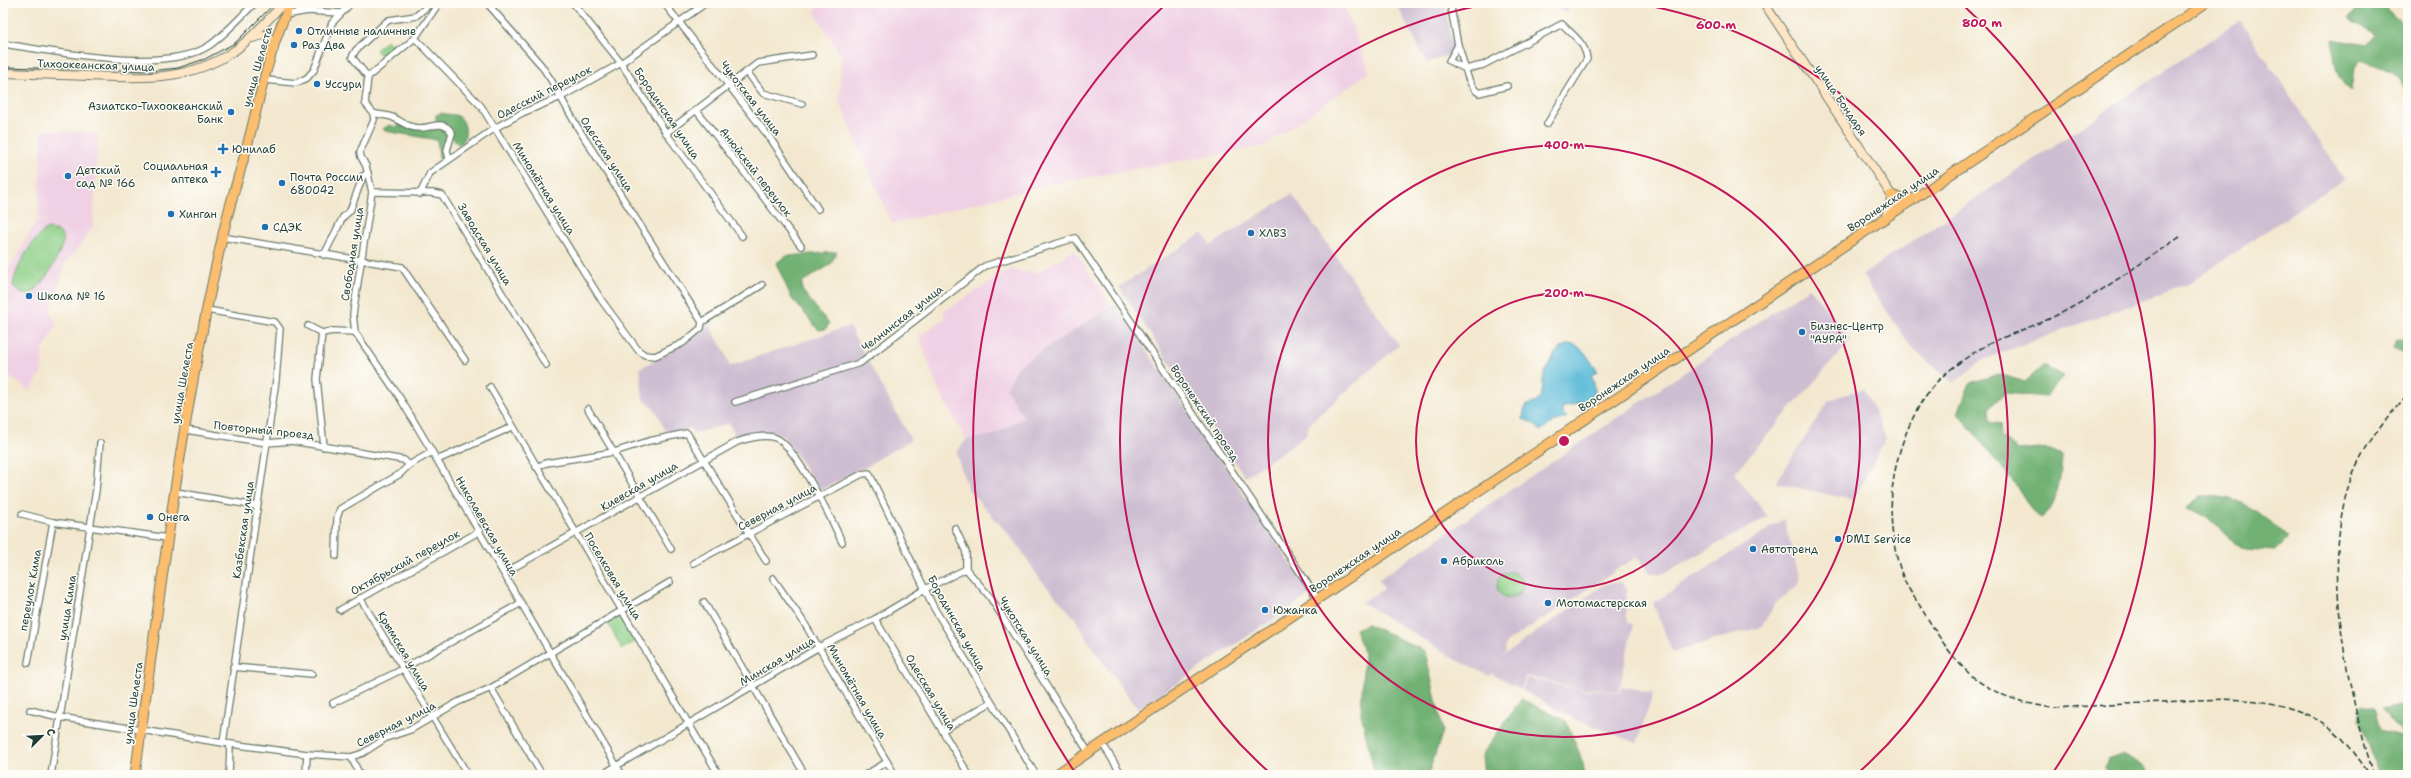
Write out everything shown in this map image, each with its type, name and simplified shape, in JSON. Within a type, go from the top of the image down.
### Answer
[{"type":"main road","name":"Тихоокеанская улица","points":[[3,73],[152,79],[165,77],[206,65],[230,54],[249,39],[284,3]]},
{"type":"main road","name":"улица Шелеста","points":[[135,775],[168,538],[207,310],[222,237],[274,51],[285,16],[291,3]]},
{"type":"main road","name":"улица Бондаря","points":[[1764,3],[1900,208]]},
{"type":"main road","name":"Воронежская улица","points":[[1055,775],[2206,3]]},
{"type":"main road","points":[[249,39],[257,35],[264,35],[271,39],[274,44],[274,51]]},
{"type":"main road","points":[[1884,219],[1890,208],[1891,195],[1906,200],[1917,197]]},
{"type":"street","points":[[3,44],[87,56],[156,59],[184,57],[210,45],[255,3]]},
{"type":"street","points":[[266,80],[296,83],[307,78],[314,70],[329,29],[351,3]]},
{"type":"street","points":[[368,77],[352,57],[356,50],[389,20],[416,16],[431,3]]},
{"type":"street","points":[[439,3],[415,38],[368,77],[364,103],[373,113],[393,118],[410,127],[427,128],[442,124],[447,126],[452,133],[447,150],[449,160]]},
{"type":"street","name":"Одесская улица","points":[[488,3],[541,65],[578,128],[702,322]]},
{"type":"street","name":"Бородинская улица","points":[[573,3],[621,63],[666,133],[742,236]]},
{"type":"street","name":"Чукотская улица","points":[[664,3],[678,23],[770,138],[818,209]]},
{"type":"street","name":"Одесский переулок","points":[[420,194],[430,173],[495,128],[522,113],[561,97],[621,63],[706,3]]},
{"type":"street","points":[[1450,3],[1458,45],[1471,84],[1479,93],[1506,86]]},
{"type":"street","points":[[285,16],[308,11],[341,13]]},
{"type":"street","points":[[1458,45],[1449,61],[1466,69],[1483,65],[1562,24],[1582,44],[1586,50],[1587,59],[1547,124]]},
{"type":"street","name":"Миномётная улица","points":[[415,38],[481,106],[602,301],[631,342],[645,356],[655,356],[682,343],[701,328],[702,322]]},
{"type":"street","points":[[666,133],[758,62],[812,55]]},
{"type":"street","points":[[747,72],[763,94],[802,104]]},
{"type":"street","name":"Анюйский переулок","points":[[696,110],[801,246]]},
{"type":"street","name":"Свободная улица","points":[[354,332],[353,314],[360,260],[372,192],[368,173],[360,152],[374,120],[373,113]]},
{"type":"street","points":[[324,255],[343,217],[350,211],[363,176],[368,173]]},
{"type":"street","name":"Заводская улица","points":[[372,192],[420,194],[439,193],[449,203],[546,365]]},
{"type":"street","points":[[222,237],[402,267],[465,360]]},
{"type":"street","name":"Воронежский проезд","points":[[1075,238],[1318,599]]},
{"type":"street","name":"Челнинская улица","points":[[734,402],[860,363],[984,266],[1075,238]]},
{"type":"street","points":[[702,322],[762,285]]},
{"type":"street","name":"Казбекская улица","points":[[207,310],[275,322],[280,329],[276,380],[256,506],[223,743]]},
{"type":"street","points":[[308,326],[322,333],[334,330],[354,332]]},
{"type":"street","name":"Николаевская улица","points":[[354,332],[400,398],[480,531],[549,653],[622,775]]},
{"type":"street","points":[[322,333],[317,379],[324,447]]},
{"type":"street","name":"Поселковая улица","points":[[490,387],[512,427],[719,775]]},
{"type":"street","points":[[588,408],[671,549]]},
{"type":"street","points":[[437,460],[512,427]]},
{"type":"street","name":"Повторный проезд","points":[[186,430],[267,443],[291,441],[404,460],[409,465]]},
{"type":"street","points":[[536,467],[546,463],[614,452],[649,441],[687,433],[766,562]]},
{"type":"street","name":"Киевская улица","points":[[504,573],[640,498],[703,460],[737,442],[748,439],[774,438],[786,446],[819,495]]},
{"type":"street","name":"улица Кима","points":[[51,775],[90,528],[100,444]]},
{"type":"street","points":[[336,556],[337,518],[340,509],[400,474],[409,465],[432,452]]},
{"type":"street","name":"Северная улица","points":[[693,563],[819,495],[862,474],[867,473],[871,475]]},
{"type":"street","name":"Бородинская улица","points":[[871,475],[925,589],[990,703],[1036,775]]},
{"type":"street","points":[[176,492],[256,506]]},
{"type":"street","points":[[819,495],[842,542]]},
{"type":"street","points":[[22,514],[53,522],[168,538]]},
{"type":"street","name":"переулок Кима","points":[[28,663],[53,522]]},
{"type":"street","points":[[955,528],[966,552],[966,570]]},
{"type":"street","name":"Октябрьский переулок","points":[[340,610],[480,531]]},
{"type":"street","name":"Чукотская улица","points":[[966,570],[990,597],[1088,753]]},
{"type":"street","name":"Минская улица","points":[[601,775],[690,725],[819,648],[875,619],[925,589],[966,570]]},
{"type":"street","name":"Миномётная улица","points":[[773,578],[819,648],[895,775]]},
{"type":"street","name":"Северная улица","points":[[30,710],[59,717],[223,743],[307,754],[351,757],[362,753],[386,738],[410,730],[432,717],[491,688],[670,582]]},
{"type":"street","name":"Крымская улица","points":[[360,598],[468,775]]},
{"type":"street","points":[[704,602],[805,775]]},
{"type":"street","points":[[333,703],[403,669],[521,603]]},
{"type":"street","name":"Одесская улица","points":[[875,619],[969,775]]},
{"type":"street","points":[[233,668],[312,674]]},
{"type":"street","points":[[491,688],[542,775]]},
{"type":"street","points":[[943,730],[990,703]]},
{"type":"street","points":[[1102,743],[1122,775]]},
{"type":"street","points":[[229,775],[230,744]]},
{"type":"street","points":[[306,775],[307,754]]},
{"type":"street","points":[[351,757],[360,775]]},
{"type":"street","points":[[865,775],[887,762]]},
{"type":"shaded area","points":[[7,3],[58,3],[55,5]]},
{"type":"shaded area","points":[[818,3],[1343,3],[1370,72],[1264,146],[1052,184],[892,224],[839,101],[841,56],[814,11],[820,7]]},
{"type":"shaded area","points":[[1396,3],[1444,3],[1454,53],[1427,63]]},
{"type":"shaded area","points":[[1540,3],[1570,3],[1567,12]]},
{"type":"shaded area","points":[[2240,20],[2344,179],[2188,284],[1985,359],[1953,383],[1911,347],[1862,275]]},
{"type":"shaded area","name":"Школа № 16","points":[[42,130],[98,133],[93,228],[65,264],[50,312],[57,324],[43,351],[42,372],[30,391],[3,372],[3,280],[37,220],[90,222],[38,219]]},
{"type":"shaded area","points":[[1292,194],[1399,345],[1310,423],[1305,436],[1245,477],[1119,287],[1203,233],[1211,245]]},
{"type":"shaded area","points":[[1074,250],[1112,306],[1017,367],[1006,389],[1024,417],[994,435],[966,440],[937,387],[919,336],[946,318],[943,312],[1012,268],[1015,271],[1037,273]]},
{"type":"shaded area","points":[[1809,288],[1851,340],[1734,473],[1768,517],[1662,574],[1650,573],[1640,559],[1635,558],[1506,643],[1505,653],[1501,657],[1605,584],[1621,582],[1627,589],[1626,616],[1629,623],[1633,624],[1619,692],[1590,688],[1586,690],[1526,676],[1521,689],[1491,673],[1489,676],[1457,660],[1361,602],[1384,589],[1379,579]]},
{"type":"shaded area","points":[[1115,304],[1311,594],[1138,709],[1093,649],[1076,619],[1039,578],[1018,545],[968,489],[956,453],[966,440],[994,435],[1024,417],[1006,389],[1017,367]]},
{"type":"shaded area","points":[[708,324],[724,350],[730,366],[849,326],[911,440],[871,463],[872,464],[820,490],[785,438],[775,432],[736,437],[729,423],[693,434],[691,428],[667,435],[656,411],[643,399],[640,368],[683,345]]},
{"type":"shaded area","points":[[1864,388],[1886,438],[1853,500],[1776,483],[1829,400]]},
{"type":"shaded area","points":[[1784,519],[1800,580],[1797,586],[1776,603],[1761,627],[1672,652],[1653,603]]},
{"type":"shaded area","points":[[1527,678],[1586,691],[1591,689],[1620,693],[1622,686],[1653,693],[1637,743],[1575,719],[1522,690]]},
{"type":"green space","points":[[2381,4],[2408,29],[2408,92],[2400,78],[2376,65],[2361,60],[2354,68],[2351,91],[2341,79],[2336,68],[2332,39],[2367,45],[2376,35],[2349,18],[2356,9]]},
{"type":"green space","points":[[387,40],[393,46],[382,57],[376,50]]},
{"type":"green space","points":[[442,113],[458,116],[463,121],[465,125],[465,137],[462,143],[458,144],[455,141],[450,128],[443,123],[436,122],[436,115]]},
{"type":"green space","points":[[403,124],[444,127],[450,134],[444,157],[439,159],[437,140],[385,131],[383,129],[389,125],[395,127]]},
{"type":"green space","points":[[47,228],[58,231],[64,238],[59,253],[51,269],[36,290],[30,295],[20,293],[13,286],[17,271],[25,254],[41,233]]},
{"type":"green space","points":[[837,252],[830,265],[802,282],[802,290],[829,324],[826,329],[819,330],[792,299],[776,263],[787,256]]},
{"type":"green space","points":[[2397,339],[2408,340],[2408,355],[2394,348]]},
{"type":"green space","points":[[2043,366],[2064,376],[2045,397],[2006,393],[1995,401],[1989,410],[1990,422],[2000,424],[2001,437],[2018,450],[2039,448],[2062,455],[2058,490],[2055,499],[2047,513],[2041,518],[2033,512],[2016,485],[1958,413],[1970,383],[1999,374],[2025,382]]},
{"type":"green space","points":[[2201,496],[2229,499],[2240,502],[2259,513],[2288,538],[2275,551],[2244,549],[2227,536],[2207,517],[2186,508]]},
{"type":"green space","points":[[1510,572],[1519,576],[1523,585],[1519,594],[1510,598],[1501,594],[1497,585],[1501,576]]},
{"type":"green space","points":[[621,616],[635,642],[622,649],[608,623]]},
{"type":"green space","points":[[1367,624],[1425,651],[1443,731],[1428,775],[1375,775],[1361,713],[1364,653],[1355,629]]},
{"type":"green space","points":[[1521,699],[1566,721],[1582,759],[1585,775],[1484,775],[1482,755]]},
{"type":"green space","points":[[2362,704],[2374,707],[2380,730],[2405,737],[2381,709],[2402,705],[2408,709],[2408,775],[2379,775],[2360,720]]},
{"type":"green space","points":[[2122,755],[2144,767],[2151,775],[2108,775],[2104,767],[2108,760]]},
{"type":"water","points":[[1567,344],[1577,346],[1581,349],[1596,368],[1597,371],[1591,376],[1594,381],[1595,393],[1582,402],[1562,408],[1562,414],[1567,417],[1550,424],[1540,431],[1535,424],[1523,419],[1524,410],[1527,405],[1534,403],[1541,397],[1543,378],[1546,370],[1555,353]]},
{"type":"tram line","points":[[3,67],[150,71],[178,68],[205,59],[235,43],[275,3]]},
{"type":"railway","points":[[2180,237],[2077,305],[2050,319],[1980,349],[1952,368],[1931,388],[1914,415],[1904,438],[1897,461],[1893,485],[1891,510],[1893,534],[1897,559],[1905,582],[1946,647],[1959,663],[1972,676],[1988,687],[2006,696],[2027,703],[2053,708],[2227,699],[2269,703],[2290,708],[2310,716],[2329,727],[2346,743],[2370,775]]},
{"type":"railway","points":[[2374,775],[2364,742],[2347,666],[2341,626],[2338,586],[2338,546],[2343,510],[2352,476],[2357,465],[2376,433],[2408,394]]},
{"type":"place","name":"Отличные наличные","points":[[299,31]]},
{"type":"place","name":"Раз Два","points":[[294,45]]},
{"type":"place","name":"Уссури","points":[[317,84]]},
{"type":"place","name":"Азиатско-Тихоокеанский Банк","points":[[231,112]]},
{"type":"place","name":"Юнилаб","points":[[223,149]]},
{"type":"place","name":"Социальная аптека","points":[[216,172]]},
{"type":"place","name":"Детский сад № 166","points":[[68,176]]},
{"type":"place","name":"Почта России 680042","points":[[282,183]]},
{"type":"place","name":"Хинган","points":[[171,214]]},
{"type":"place","name":"СДЭК","points":[[265,227]]},
{"type":"place","name":"ХЛВЗ","points":[[1251,233]]},
{"type":"place","name":"Школа № 16","points":[[29,296]]},
{"type":"place","name":"Бизнес-Центр \"АУРА\"","points":[[1802,332]]},
{"type":"place","name":"Онега","points":[[150,517]]},
{"type":"place","name":"DMI Service","points":[[1838,539]]},
{"type":"place","name":"Автотренд","points":[[1753,549]]},
{"type":"place","name":"Абриколь","points":[[1444,561]]},
{"type":"place","name":"Мотомастерская","points":[[1548,603]]},
{"type":"place","name":"Южанка","points":[[1265,610]]}]
